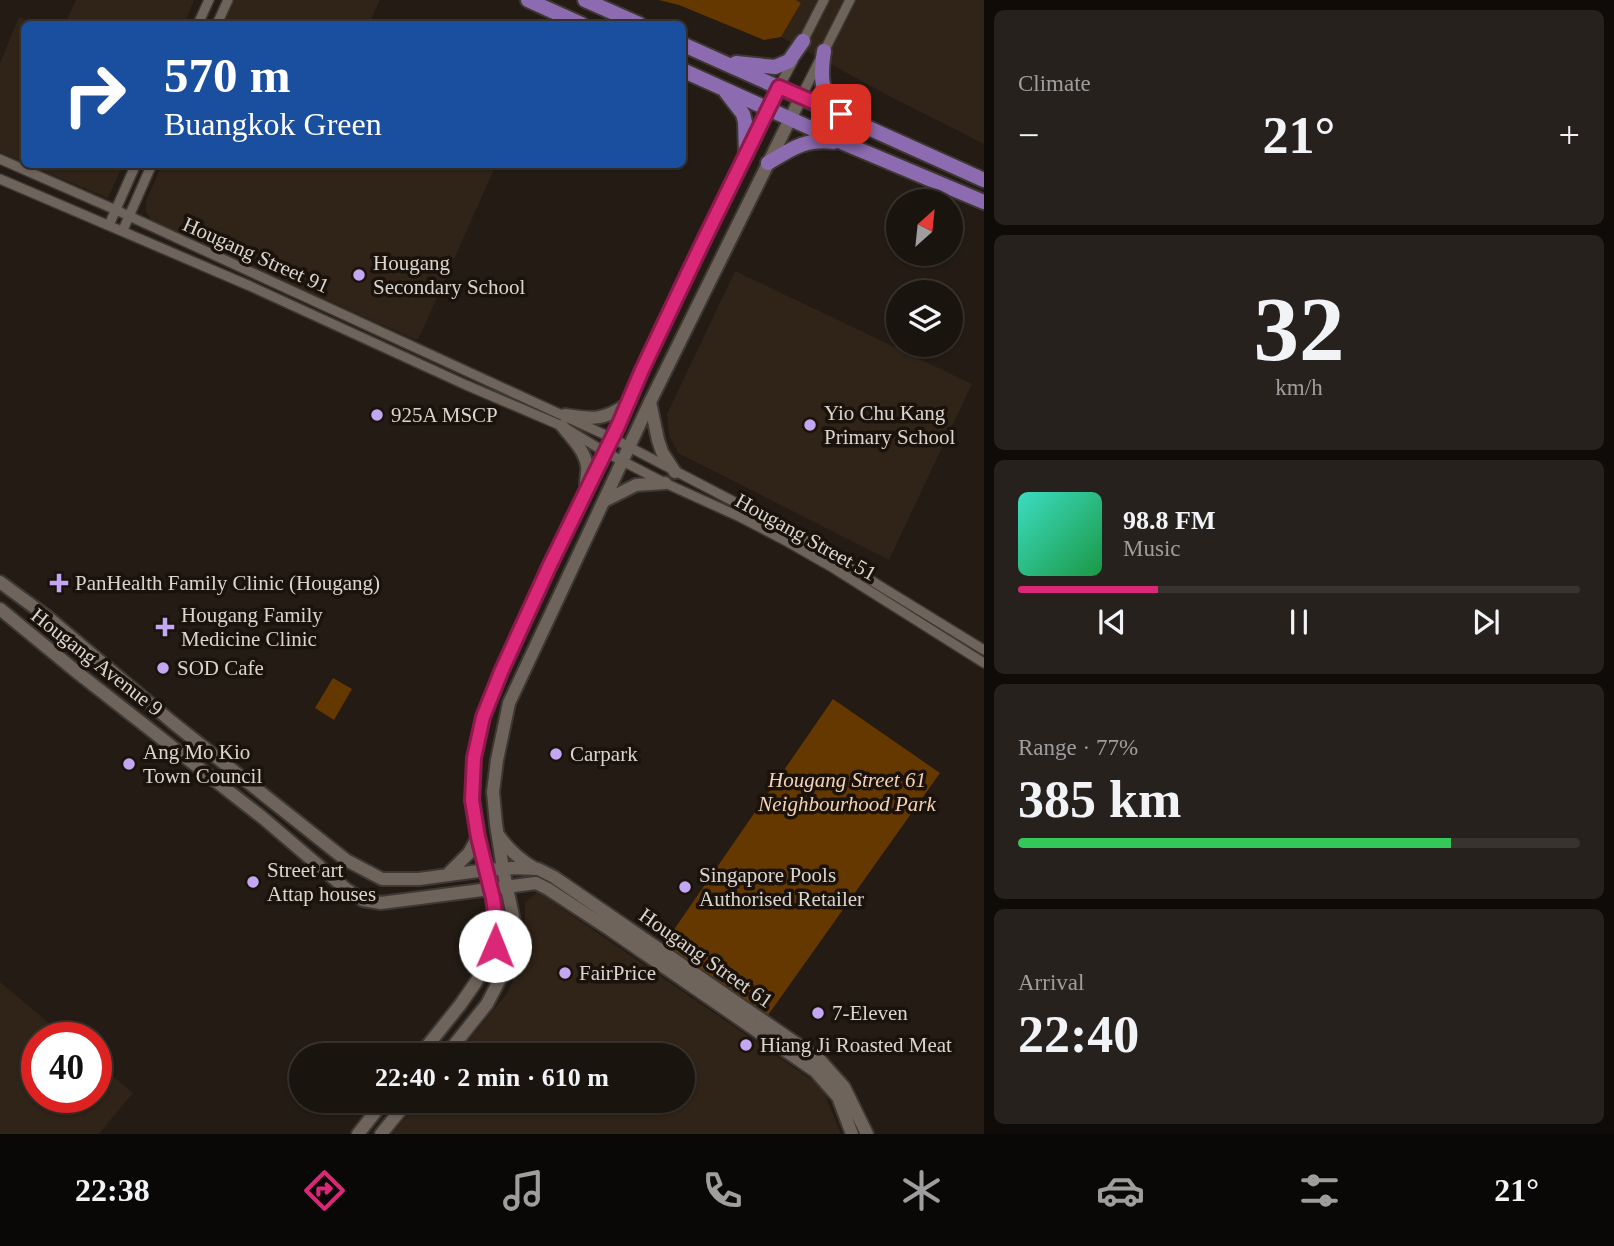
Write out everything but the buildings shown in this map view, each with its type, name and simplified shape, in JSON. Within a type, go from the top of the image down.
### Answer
[{"type":"main road","points":[[528,0],[574,21]]},
{"type":"main road","points":[[585,0],[632,21]]},
{"type":"main road","points":[[714,59],[775,67],[789,61],[803,41]]},
{"type":"main road","points":[[686,46],[984,180]]},
{"type":"main road","points":[[824,51],[822,83],[828,100],[841,114]]},
{"type":"main road","points":[[686,72],[790,120],[984,202]]},
{"type":"main road","points":[[723,88],[746,122],[746,155]]},
{"type":"main road","points":[[768,163],[799,144],[820,140],[846,144]]},
{"type":"street","points":[[199,21],[209,0]]},
{"type":"street","points":[[218,21],[228,0]]},
{"type":"street","points":[[430,1043],[460,1005],[495,946],[495,913],[472,800],[474,758],[483,717],[549,567],[701,246],[824,0]]},
{"type":"street","points":[[456,1043],[482,1011],[502,977],[511,948],[513,912],[503,869],[493,792],[509,703],[650,402],[850,0]]},
{"type":"street","name":"Hougang Street 91","points":[[0,159],[116,210],[564,421],[605,452]]},
{"type":"street","points":[[109,225],[134,168]]},
{"type":"street","points":[[123,230],[150,168]]},
{"type":"street","name":"Hougang Street 91","points":[[0,179],[123,230],[466,384],[612,438]]},
{"type":"street","points":[[37,195],[45,179]]},
{"type":"street","points":[[650,402],[662,452],[675,472]]},
{"type":"street","points":[[586,491],[587,467],[584,457],[564,421],[604,417],[626,405]]},
{"type":"street","name":"Hougang Street 51","points":[[612,438],[794,533],[984,650]]},
{"type":"street","name":"Hougang Street 51","points":[[605,452],[788,542],[984,663]]},
{"type":"street","points":[[604,501],[636,485],[665,483]]},
{"type":"street","name":"Hougang Avenue 9","points":[[0,582],[49,618],[172,722],[346,860],[382,879],[419,880],[486,870]]},
{"type":"street","name":"Hougang Avenue 9","points":[[0,609],[363,900],[382,903],[491,888]]},
{"type":"street","points":[[498,834],[508,848],[537,876]]},
{"type":"street","points":[[447,875],[469,853],[478,837]]},
{"type":"street","name":"Hougang Street 61","points":[[486,870],[503,869],[554,877],[819,1059],[844,1087],[867,1134]]},
{"type":"street","points":[[491,888],[507,886],[537,876]]},
{"type":"street","points":[[513,912],[537,876]]},
{"type":"street","name":"Hougang Street 61","points":[[537,876],[548,889],[815,1071],[838,1097],[852,1134]]},
{"type":"street","points":[[462,892],[487,902],[495,913]]},
{"type":"street","points":[[358,1134],[375,1113]]},
{"type":"street","points":[[381,1134],[398,1113]]},
{"type":"shaded area","points":[[76,0],[194,0],[185,21],[66,21]]},
{"type":"shaded area","points":[[233,0],[380,0],[370,21],[223,21]]},
{"type":"shaded area","points":[[796,0],[984,0],[984,144],[781,37],[801,3]]},
{"type":"shaded area","points":[[19,17],[30,21],[21,21],[21,161],[0,152],[0,63]]},
{"type":"shaded area","points":[[36,168],[121,168],[108,198]]},
{"type":"shaded area","name":"Hougang Secondary School","points":[[161,168],[494,168],[418,339],[153,222],[146,212],[146,201]]},
{"type":"shaded area","name":"Yio Chu Kang Primary School","points":[[735,271],[886,343],[886,357],[915,357],[972,384],[889,560],[678,453],[669,435],[667,414]]},
{"type":"shaded area","points":[[538,892],[822,1087],[841,1134],[392,1134],[410,1113],[695,1113],[695,1043],[467,1043],[508,992],[525,952],[525,902]]},
{"type":"shaded area","points":[[0,982],[48,1022],[21,1022],[21,1113],[112,1113],[112,1075],[133,1093],[99,1134],[0,1134]]},
{"type":"green space","points":[[659,0],[796,0],[801,3],[781,37],[764,40],[679,5]]},
{"type":"green space","points":[[333,678],[352,689],[334,720],[315,708]]},
{"type":"green space","name":"Hougang Street 61 Neighbourhood Park","points":[[833,699],[940,773],[766,1018],[662,947]]},
{"type":"place","name":"Hougang Secondary School","points":[[359,275]]},
{"type":"place","name":"925A MSCP","points":[[377,415]]},
{"type":"place","name":"Yio Chu Kang Primary School","points":[[810,425]]},
{"type":"place","name":"PanHealth Family Clinic (Hougang)","points":[[59,583]]},
{"type":"place","name":"Hougang Family Medicine Clinic","points":[[165,627]]},
{"type":"place","name":"SOD Cafe","points":[[163,668]]},
{"type":"place","name":"Carpark","points":[[556,754]]},
{"type":"place","name":"Ang Mo Kio Town Council","points":[[129,764]]},
{"type":"place","name":"Street art Attap houses","points":[[253,882]]},
{"type":"place","name":"Singapore Pools Authorised Retailer","points":[[685,887]]},
{"type":"place","name":"FairPrice","points":[[565,973]]},
{"type":"place","name":"7-Eleven","points":[[818,1013]]},
{"type":"place","name":"Hiang Ji Roasted Meat","points":[[746,1045]]},
{"type":"route","points":[[495,946],[493,898],[472,800],[474,758],[483,717],[501,672],[618,426],[651,350],[779,87],[841,114]]}]
